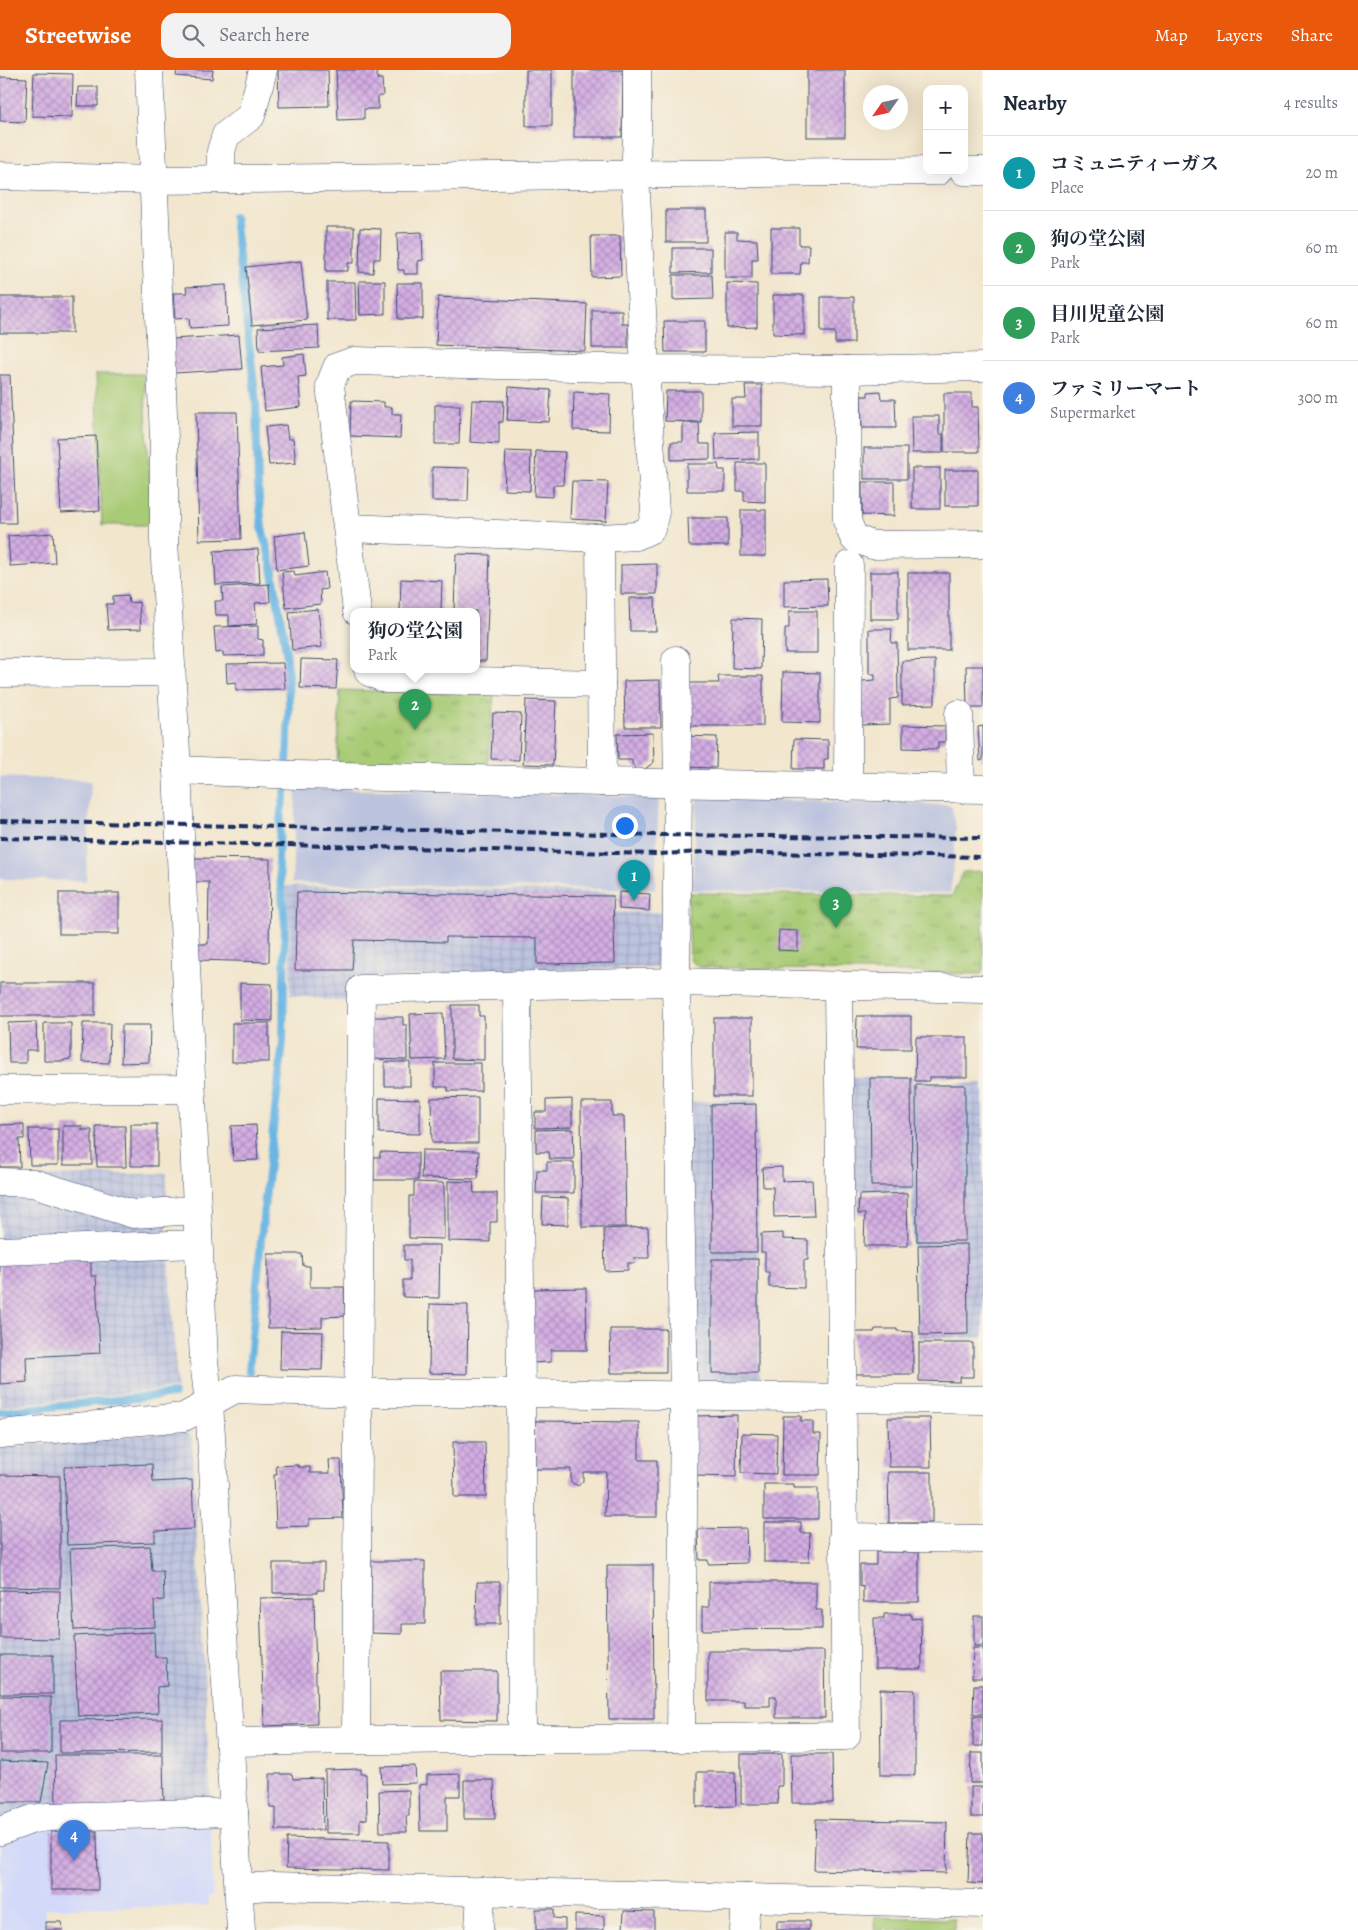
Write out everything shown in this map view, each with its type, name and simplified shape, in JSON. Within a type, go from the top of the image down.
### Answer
[{"type":"street","points":[[148,70],[164,439],[164,542],[177,770],[196,1210],[241,1930]]},
{"type":"street","points":[[221,178],[221,150],[226,135],[251,116],[263,70]]},
{"type":"street","points":[[348,528],[600,538],[636,536],[651,529],[655,512],[645,370],[635,174],[637,70]]},
{"type":"street","points":[[0,176],[154,180],[923,171]]},
{"type":"street","points":[[968,171],[983,171]]},
{"type":"street","points":[[357,608],[330,385],[337,367],[354,361],[645,370],[983,368]]},
{"type":"street","points":[[847,370],[848,521],[854,538],[872,545],[983,544]]},
{"type":"street","points":[[600,538],[602,782]]},
{"type":"street","points":[[848,787],[849,565]]},
{"type":"street","points":[[676,660],[678,784],[676,982],[684,1396],[681,1739]]},
{"type":"street","points":[[0,673],[171,672]]},
{"type":"street","points":[[371,673],[386,679],[601,684]]},
{"type":"street","points":[[177,770],[297,775],[972,789],[959,714]]},
{"type":"street","points":[[356,1739],[361,989],[676,982],[983,989]]},
{"type":"street","points":[[517,985],[522,1739]]},
{"type":"street","points":[[230,1742],[356,1739],[681,1739],[846,1736],[838,985]]},
{"type":"street","points":[[0,1090],[191,1089]]},
{"type":"street","points":[[0,1182],[34,1183],[133,1214],[196,1210]]},
{"type":"street","points":[[0,1251],[198,1244]]},
{"type":"street","points":[[0,1434],[184,1418],[235,1389],[357,1393],[521,1393],[983,1400]]},
{"type":"street","points":[[843,1537],[983,1539]]},
{"type":"street","points":[[0,1831],[33,1819],[48,1817],[234,1812]]},
{"type":"street","points":[[239,1888],[272,1886],[983,1904]]},
{"type":"street","points":[[479,1930],[481,1891]]},
{"type":"street","points":[[744,1930],[746,1898]]},
{"type":"shaded area","points":[[0,777],[85,780],[91,782],[86,881],[0,879]]},
{"type":"shaded area","points":[[296,788],[659,797],[655,890],[292,883]]},
{"type":"shaded area","points":[[697,798],[951,805],[956,826],[950,893],[692,890]]},
{"type":"shaded area","points":[[285,886],[615,892],[615,912],[664,912],[664,958],[656,967],[356,978],[356,996],[339,1001],[290,995],[290,927]]},
{"type":"shaded area","points":[[913,1076],[913,1083],[983,1083],[983,1338],[918,1338],[915,1247],[912,1246],[912,1190],[853,1191],[851,1077]]},
{"type":"shaded area","points":[[757,1099],[760,1381],[699,1382],[689,1369],[690,1102]]},
{"type":"shaded area","points":[[167,1173],[167,1230],[177,1388],[0,1406],[0,1175],[22,1177]]},
{"type":"shaded area","points":[[182,1431],[192,1437],[211,1806],[0,1821],[0,1448]]},
{"type":"shaded area","points":[[211,1822],[213,1897],[208,1897],[208,1906],[45,1908],[44,1930],[0,1930],[0,1843],[47,1825]]},
{"type":"green space","points":[[96,374],[144,374],[152,525],[102,525]]},
{"type":"green space","points":[[340,690],[494,694],[487,770],[337,767]]},
{"type":"green space","points":[[983,871],[983,971],[981,974],[699,967],[690,960],[688,893],[952,896],[963,872]]},
{"type":"green space","points":[[875,1917],[954,1919],[954,1930],[874,1930]]},
{"type":"building","points":[[177,70],[213,70],[212,79],[176,76]]},
{"type":"building","points":[[278,70],[328,70],[329,106],[279,107]]},
{"type":"building","points":[[336,70],[377,70],[377,79],[382,79],[383,96],[378,96],[378,109],[364,109],[364,119],[338,120]]},
{"type":"building","points":[[526,70],[552,70],[552,126],[526,126]]},
{"type":"building","points":[[574,70],[623,70],[622,137],[574,137]]},
{"type":"building","points":[[807,70],[845,70],[845,137],[807,137]]},
{"type":"building","points":[[34,73],[73,74],[72,117],[32,116]]},
{"type":"building","points":[[0,77],[27,78],[25,122],[0,121]]},
{"type":"building","points":[[78,87],[98,87],[98,106],[77,106]]},
{"type":"building","points":[[666,210],[706,210],[706,242],[666,242]]},
{"type":"building","points":[[326,227],[354,227],[354,263],[348,263],[348,271],[326,271]]},
{"type":"building","points":[[360,228],[381,229],[380,259],[374,259],[373,273],[359,272]]},
{"type":"building","points":[[771,228],[799,228],[799,245],[809,245],[808,262],[801,262],[800,274],[771,274]]},
{"type":"building","points":[[422,232],[423,260],[418,261],[418,274],[404,274],[404,270],[398,270],[397,233]]},
{"type":"building","points":[[725,232],[737,232],[737,239],[757,240],[758,259],[752,259],[752,278],[725,278]]},
{"type":"building","points":[[591,236],[620,236],[621,276],[592,277]]},
{"type":"building","points":[[673,248],[711,248],[711,272],[673,273]]},
{"type":"building","points":[[301,261],[307,320],[252,325],[246,267]]},
{"type":"building","points":[[673,275],[712,275],[713,299],[673,300]]},
{"type":"building","points":[[359,281],[385,281],[385,314],[360,315]]},
{"type":"building","points":[[327,282],[355,282],[356,320],[327,320]]},
{"type":"building","points":[[397,283],[423,283],[423,319],[398,319]]},
{"type":"building","points":[[727,283],[757,284],[757,327],[727,328]]},
{"type":"building","points":[[226,285],[228,326],[190,328],[189,318],[175,319],[173,293],[187,293],[186,287]]},
{"type":"building","points":[[773,295],[804,295],[804,335],[773,334]]},
{"type":"building","points":[[0,297],[72,297],[72,333],[0,333]]},
{"type":"building","points":[[438,297],[587,304],[585,351],[436,345]]},
{"type":"building","points":[[821,297],[854,297],[854,343],[835,343],[835,332],[821,332]]},
{"type":"building","points":[[592,310],[622,310],[622,324],[628,324],[628,348],[592,348]]},
{"type":"building","points":[[664,321],[705,321],[705,352],[665,352]]},
{"type":"building","points":[[318,325],[319,348],[259,351],[258,328]]},
{"type":"building","points":[[239,335],[242,369],[174,373],[172,339]]},
{"type":"building","points":[[304,354],[306,376],[298,377],[301,407],[265,411],[261,367],[283,365],[282,357]]},
{"type":"building","points":[[0,375],[10,375],[16,523],[0,523]]},
{"type":"building","points":[[745,385],[762,385],[762,426],[732,426],[732,399],[746,399]]},
{"type":"building","points":[[509,387],[551,390],[549,422],[507,420]]},
{"type":"building","points":[[666,391],[701,391],[701,422],[665,421]]},
{"type":"building","points":[[880,391],[881,399],[895,399],[896,428],[862,428],[861,396],[868,396],[868,392]]},
{"type":"building","points":[[574,392],[610,394],[609,431],[573,430]]},
{"type":"building","points":[[944,393],[972,393],[972,407],[978,407],[979,452],[944,452]]},
{"type":"building","points":[[472,400],[504,401],[503,422],[499,422],[499,444],[470,442]]},
{"type":"building","points":[[351,401],[384,402],[384,407],[392,407],[392,414],[401,414],[400,438],[350,436]]},
{"type":"building","points":[[435,405],[460,405],[459,444],[435,444]]},
{"type":"building","points":[[196,412],[237,412],[241,539],[199,540]]},
{"type":"building","points":[[911,416],[939,416],[939,434],[943,434],[943,453],[912,453]]},
{"type":"building","points":[[683,423],[699,423],[700,444],[710,444],[710,459],[671,460],[671,442],[683,442]]},
{"type":"building","points":[[286,425],[288,439],[293,439],[296,463],[269,465],[265,427]]},
{"type":"building","points":[[759,432],[759,459],[716,460],[715,433]]},
{"type":"building","points":[[96,436],[100,511],[61,513],[57,438]]},
{"type":"building","points":[[864,448],[907,448],[907,479],[864,479]]},
{"type":"building","points":[[506,451],[531,452],[530,491],[504,490]]},
{"type":"building","points":[[536,451],[565,452],[563,485],[553,485],[553,497],[534,496]]},
{"type":"building","points":[[737,463],[765,463],[765,502],[744,501],[744,491],[737,491]]},
{"type":"building","points":[[687,464],[718,464],[719,470],[725,470],[725,491],[687,491]]},
{"type":"building","points":[[432,467],[469,468],[468,501],[432,501]]},
{"type":"building","points":[[912,468],[940,468],[940,509],[912,509]]},
{"type":"building","points":[[945,470],[978,470],[978,506],[945,506]]},
{"type":"building","points":[[572,481],[608,482],[606,521],[570,519]]},
{"type":"building","points":[[862,482],[894,482],[894,516],[862,515]]},
{"type":"building","points":[[741,510],[766,510],[766,556],[741,556]]},
{"type":"building","points":[[688,518],[728,518],[728,546],[689,546]]},
{"type":"building","points":[[305,532],[309,566],[277,570],[274,536]]},
{"type":"building","points":[[53,533],[55,563],[10,566],[8,536]]},
{"type":"building","points":[[258,549],[260,583],[216,585],[214,551]]},
{"type":"building","points":[[456,554],[490,555],[486,661],[480,661],[480,608],[454,608]]},
{"type":"building","points":[[657,564],[657,594],[621,594],[621,565]]},
{"type":"building","points":[[294,571],[295,576],[325,572],[327,589],[320,590],[321,604],[286,608],[282,572]]},
{"type":"building","points":[[870,572],[898,572],[898,619],[870,619]]},
{"type":"building","points":[[908,573],[949,573],[949,650],[908,650]]},
{"type":"building","points":[[401,579],[442,581],[441,608],[400,608]]},
{"type":"building","points":[[827,579],[828,606],[784,607],[784,580]]},
{"type":"building","points":[[269,584],[270,602],[255,603],[257,624],[229,626],[229,615],[216,615],[215,601],[223,601],[222,587]]},
{"type":"building","points":[[128,595],[129,603],[139,602],[141,629],[108,630],[106,604],[113,604],[113,596]]},
{"type":"building","points":[[629,598],[655,598],[656,631],[630,631]]},
{"type":"building","points":[[318,609],[322,647],[292,650],[289,612]]},
{"type":"building","points":[[789,611],[817,611],[817,653],[785,653],[785,628],[789,628]]},
{"type":"building","points":[[733,618],[762,619],[761,669],[732,668]]},
{"type":"building","points":[[258,626],[258,639],[263,640],[263,655],[223,656],[223,652],[216,653],[214,627]]},
{"type":"building","points":[[869,629],[892,629],[891,643],[897,643],[898,698],[890,699],[890,724],[862,725],[862,681],[875,680],[875,674],[869,674]]},
{"type":"building","points":[[301,659],[338,660],[336,689],[300,688]]},
{"type":"building","points":[[935,660],[935,704],[902,705],[902,661]]},
{"type":"building","points":[[283,663],[285,689],[236,690],[236,682],[227,683],[226,664]]},
{"type":"building","points":[[966,666],[983,666],[983,708],[967,708]]},
{"type":"building","points":[[783,672],[820,673],[820,723],[782,722]]},
{"type":"building","points":[[718,676],[763,676],[763,726],[687,726],[687,683],[719,683]]},
{"type":"building","points":[[660,680],[661,727],[625,727],[624,681]]},
{"type":"building","points":[[526,700],[556,701],[553,765],[523,764]]},
{"type":"building","points":[[493,713],[521,714],[519,760],[491,759]]},
{"type":"building","points":[[903,725],[945,726],[945,742],[938,742],[938,749],[903,748]]},
{"type":"building","points":[[983,726],[983,760],[980,761],[978,727]]},
{"type":"building","points":[[653,733],[654,762],[645,769],[637,769],[632,764],[632,760],[618,760],[617,734]]},
{"type":"building","points":[[684,736],[717,737],[716,768],[684,767]]},
{"type":"building","points":[[794,739],[828,740],[828,759],[824,759],[824,769],[793,769]]},
{"type":"building","points":[[192,858],[270,859],[269,962],[197,960],[197,944],[208,944],[209,882],[191,882]]},
{"type":"building","points":[[297,892],[613,896],[615,963],[537,964],[537,938],[446,937],[446,942],[354,940],[352,970],[295,970]]},
{"type":"building","points":[[619,892],[650,894],[649,911],[619,909]]},
{"type":"building","points":[[59,893],[119,893],[119,934],[59,934]]},
{"type":"building","points":[[779,930],[798,931],[798,951],[778,950]]},
{"type":"building","points":[[0,983],[95,983],[95,1016],[0,1016]]},
{"type":"building","points":[[240,983],[272,984],[272,1021],[240,1020]]},
{"type":"building","points":[[452,1005],[479,1005],[479,1016],[484,1016],[484,1060],[452,1059]]},
{"type":"building","points":[[443,1013],[445,1059],[412,1060],[410,1014]]},
{"type":"building","points":[[857,1016],[911,1016],[911,1049],[856,1049]]},
{"type":"building","points":[[372,1017],[403,1017],[403,1025],[407,1025],[407,1060],[372,1059]]},
{"type":"building","points":[[714,1018],[752,1018],[752,1096],[714,1096]]},
{"type":"building","points":[[36,1022],[37,1050],[26,1050],[26,1063],[9,1063],[8,1023]]},
{"type":"building","points":[[44,1023],[71,1023],[71,1059],[44,1061]]},
{"type":"building","points":[[83,1023],[110,1023],[109,1063],[82,1062]]},
{"type":"building","points":[[232,1023],[269,1023],[269,1062],[232,1062]]},
{"type":"building","points":[[122,1025],[150,1025],[149,1062],[121,1063]]},
{"type":"building","points":[[916,1037],[967,1037],[967,1077],[929,1077],[929,1081],[915,1081]]},
{"type":"building","points":[[385,1062],[410,1062],[410,1086],[385,1086]]},
{"type":"building","points":[[435,1063],[481,1063],[481,1091],[448,1091],[448,1087],[435,1087]]},
{"type":"building","points":[[870,1078],[911,1078],[912,1186],[871,1186]]},
{"type":"building","points":[[916,1085],[965,1085],[965,1241],[917,1241]]},
{"type":"building","points":[[478,1097],[478,1143],[432,1143],[431,1098]]},
{"type":"building","points":[[379,1098],[420,1099],[420,1134],[379,1133]]},
{"type":"building","points":[[572,1099],[572,1127],[535,1128],[535,1112],[546,1112],[546,1100]]},
{"type":"building","points":[[581,1102],[612,1102],[612,1116],[624,1116],[626,1227],[582,1227]]},
{"type":"building","points":[[756,1104],[757,1252],[712,1252],[711,1105]]},
{"type":"building","points":[[24,1124],[24,1139],[19,1139],[20,1167],[0,1167],[0,1125]]},
{"type":"building","points":[[131,1124],[157,1124],[157,1166],[131,1166]]},
{"type":"building","points":[[256,1125],[258,1160],[233,1161],[231,1126]]},
{"type":"building","points":[[63,1126],[82,1126],[82,1130],[92,1130],[92,1165],[63,1165]]},
{"type":"building","points":[[96,1126],[125,1126],[126,1167],[97,1167]]},
{"type":"building","points":[[29,1129],[58,1129],[58,1165],[30,1165]]},
{"type":"building","points":[[573,1129],[574,1159],[550,1159],[549,1152],[536,1152],[536,1130]]},
{"type":"building","points":[[422,1150],[479,1151],[478,1179],[421,1178]]},
{"type":"building","points":[[380,1152],[418,1153],[418,1180],[374,1180],[374,1157],[380,1157]]},
{"type":"building","points":[[547,1162],[574,1162],[574,1193],[536,1193],[537,1170],[547,1170]]},
{"type":"building","points":[[782,1167],[782,1181],[812,1180],[814,1216],[774,1217],[773,1187],[763,1187],[762,1168]]},
{"type":"building","points":[[448,1181],[473,1182],[474,1193],[497,1193],[497,1222],[490,1222],[490,1242],[448,1241]]},
{"type":"building","points":[[414,1182],[444,1183],[444,1239],[409,1238],[409,1196],[414,1196]]},
{"type":"building","points":[[907,1193],[908,1246],[864,1246],[865,1214],[858,1214],[859,1195]]},
{"type":"building","points":[[543,1197],[568,1198],[568,1225],[542,1224]]},
{"type":"building","points":[[648,1227],[649,1258],[634,1258],[635,1263],[628,1263],[628,1270],[605,1271],[604,1229]]},
{"type":"building","points":[[783,1233],[783,1239],[808,1240],[808,1260],[804,1260],[804,1288],[769,1287],[769,1272],[765,1272],[765,1252],[761,1252],[761,1234]]},
{"type":"building","points":[[967,1244],[968,1334],[920,1335],[918,1245]]},
{"type":"building","points":[[404,1245],[440,1245],[439,1298],[403,1297],[403,1280],[410,1280],[410,1260],[404,1260]]},
{"type":"building","points":[[268,1254],[302,1254],[303,1266],[310,1266],[310,1287],[344,1287],[345,1316],[322,1317],[322,1327],[268,1328]]},
{"type":"building","points":[[712,1259],[758,1259],[758,1373],[712,1373]]},
{"type":"building","points":[[91,1260],[91,1276],[96,1276],[100,1353],[26,1357],[27,1382],[0,1384],[0,1264]]},
{"type":"building","points":[[586,1288],[587,1350],[551,1350],[551,1362],[532,1363],[531,1289]]},
{"type":"building","points":[[430,1304],[468,1305],[467,1374],[429,1373]]},
{"type":"building","points":[[610,1329],[666,1329],[666,1373],[611,1373]]},
{"type":"building","points":[[875,1329],[897,1329],[897,1331],[913,1332],[913,1374],[853,1374],[853,1332],[874,1332]]},
{"type":"building","points":[[281,1331],[323,1332],[322,1370],[280,1369]]},
{"type":"building","points":[[919,1343],[973,1343],[973,1377],[960,1377],[960,1382],[919,1381]]},
{"type":"building","points":[[737,1415],[736,1477],[694,1476],[694,1416]]},
{"type":"building","points":[[783,1416],[801,1416],[801,1421],[813,1421],[813,1434],[821,1434],[820,1475],[782,1475]]},
{"type":"building","points":[[888,1418],[930,1418],[931,1467],[889,1467]]},
{"type":"building","points":[[535,1421],[639,1422],[639,1460],[657,1460],[657,1517],[605,1517],[606,1472],[583,1472],[583,1481],[578,1486],[571,1482],[571,1469],[535,1469]]},
{"type":"building","points":[[742,1433],[777,1434],[776,1474],[741,1473]]},
{"type":"building","points":[[453,1442],[485,1442],[486,1497],[454,1497]]},
{"type":"building","points":[[329,1460],[341,1460],[343,1518],[309,1519],[309,1526],[276,1527],[274,1475],[277,1475],[276,1466],[298,1465],[298,1467],[310,1467],[310,1473],[330,1473]]},
{"type":"building","points":[[152,1464],[153,1482],[192,1480],[194,1529],[155,1531],[155,1542],[67,1545],[64,1467]]},
{"type":"building","points":[[888,1472],[932,1472],[932,1523],[889,1523]]},
{"type":"building","points":[[0,1475],[60,1476],[60,1588],[0,1587]]},
{"type":"building","points":[[764,1484],[794,1484],[794,1488],[818,1488],[818,1519],[764,1519]]},
{"type":"building","points":[[764,1522],[801,1522],[801,1533],[810,1533],[809,1562],[764,1562]]},
{"type":"building","points":[[746,1528],[747,1563],[708,1564],[708,1560],[699,1560],[698,1529]]},
{"type":"building","points":[[150,1546],[152,1571],[163,1571],[164,1600],[154,1601],[155,1627],[74,1630],[70,1549]]},
{"type":"building","points":[[876,1552],[919,1552],[919,1602],[863,1602],[863,1586],[860,1587],[860,1565],[876,1565]]},
{"type":"building","points":[[371,1561],[425,1561],[425,1624],[402,1624],[402,1634],[371,1633]]},
{"type":"building","points":[[273,1563],[324,1563],[324,1590],[317,1590],[317,1593],[273,1593]]},
{"type":"building","points":[[607,1565],[653,1565],[654,1719],[609,1719]]},
{"type":"building","points":[[477,1582],[500,1582],[500,1624],[476,1624]]},
{"type":"building","points":[[709,1582],[816,1582],[816,1610],[822,1610],[822,1629],[702,1630],[702,1607],[709,1607]]},
{"type":"building","points":[[0,1590],[60,1591],[59,1639],[0,1638]]},
{"type":"building","points":[[314,1597],[317,1724],[264,1726],[260,1598]]},
{"type":"building","points":[[884,1614],[911,1614],[911,1619],[921,1618],[922,1669],[875,1669],[874,1618],[884,1618]]},
{"type":"building","points":[[974,1616],[983,1616],[983,1646],[974,1646]]},
{"type":"building","points":[[154,1632],[155,1657],[166,1657],[167,1686],[157,1687],[158,1713],[78,1716],[74,1636]]},
{"type":"building","points":[[973,1648],[983,1648],[983,1678],[972,1678]]},
{"type":"building","points":[[708,1651],[824,1651],[825,1718],[776,1718],[776,1696],[770,1696],[770,1706],[744,1706],[744,1701],[708,1701]]},
{"type":"building","points":[[0,1655],[53,1655],[53,1694],[0,1694]]},
{"type":"building","points":[[440,1671],[497,1671],[497,1721],[441,1720]]},
{"type":"building","points":[[974,1685],[983,1685],[983,1714],[973,1714]]},
{"type":"building","points":[[880,1689],[915,1690],[915,1775],[881,1775]]},
{"type":"building","points":[[0,1696],[51,1697],[51,1753],[0,1753]]},
{"type":"building","points":[[973,1716],[983,1716],[983,1746],[973,1746]]},
{"type":"building","points":[[162,1719],[162,1752],[60,1753],[60,1720]]},
{"type":"building","points":[[971,1753],[983,1753],[983,1783],[970,1783]]},
{"type":"building","points":[[741,1754],[782,1754],[782,1786],[777,1786],[778,1804],[741,1804]]},
{"type":"building","points":[[791,1754],[832,1754],[833,1803],[792,1803]]},
{"type":"building","points":[[55,1755],[163,1755],[164,1806],[56,1807]]},
{"type":"building","points":[[0,1761],[48,1763],[41,1802],[0,1802]]},
{"type":"building","points":[[415,1766],[416,1783],[382,1784],[381,1767]]},
{"type":"building","points":[[361,1769],[361,1774],[366,1774],[367,1819],[360,1820],[360,1833],[326,1833],[325,1770]]},
{"type":"building","points":[[697,1772],[735,1772],[736,1806],[697,1807]]},
{"type":"building","points":[[270,1774],[292,1774],[293,1779],[322,1778],[323,1830],[276,1830],[276,1808],[270,1808]]},
{"type":"building","points":[[460,1774],[460,1796],[447,1796],[447,1831],[420,1831],[419,1785],[427,1784],[427,1775]]},
{"type":"building","points":[[464,1780],[494,1780],[495,1819],[464,1819]]},
{"type":"building","points":[[971,1787],[983,1787],[983,1817],[971,1817]]},
{"type":"building","points":[[409,1790],[409,1816],[406,1816],[407,1832],[380,1832],[379,1791]]},
{"type":"building","points":[[816,1819],[947,1822],[946,1873],[814,1870]]},
{"type":"building","points":[[51,1831],[97,1831],[98,1890],[51,1890]]},
{"type":"building","points":[[970,1833],[983,1833],[983,1884],[968,1883]]},
{"type":"building","points":[[287,1838],[389,1841],[389,1870],[286,1868]]},
{"type":"building","points":[[536,1909],[554,1909],[554,1918],[565,1919],[565,1930],[536,1930]]},
{"type":"building","points":[[624,1911],[654,1912],[654,1930],[623,1930]]},
{"type":"building","points":[[575,1915],[604,1916],[604,1930],[575,1930]]},
{"type":"building","points":[[777,1921],[809,1921],[809,1930],[777,1930]]},
{"type":"building","points":[[46,1922],[62,1922],[63,1930],[46,1930]]},
{"type":"waterway","points":[[234,216],[256,402],[258,487],[262,528],[272,567],[287,657],[289,704],[287,764]]},
{"type":"waterway","points":[[249,1371],[264,1208],[283,1042],[285,923],[278,860],[281,811],[287,784]]},
{"type":"waterway","points":[[0,1412],[174,1394]]},
{"type":"railway","points":[[0,821],[657,835],[983,838]]},
{"type":"railway","points":[[0,838],[657,854],[706,852],[983,857]]},
{"type":"place","name":"狗の堂公園","points":[[415,730]]},
{"type":"place","name":"コミュニティーガス","points":[[634,901]]},
{"type":"place","name":"目川児童公園","points":[[836,928]]},
{"type":"place","name":"ファミリーマート","points":[[74,1861]]}]
